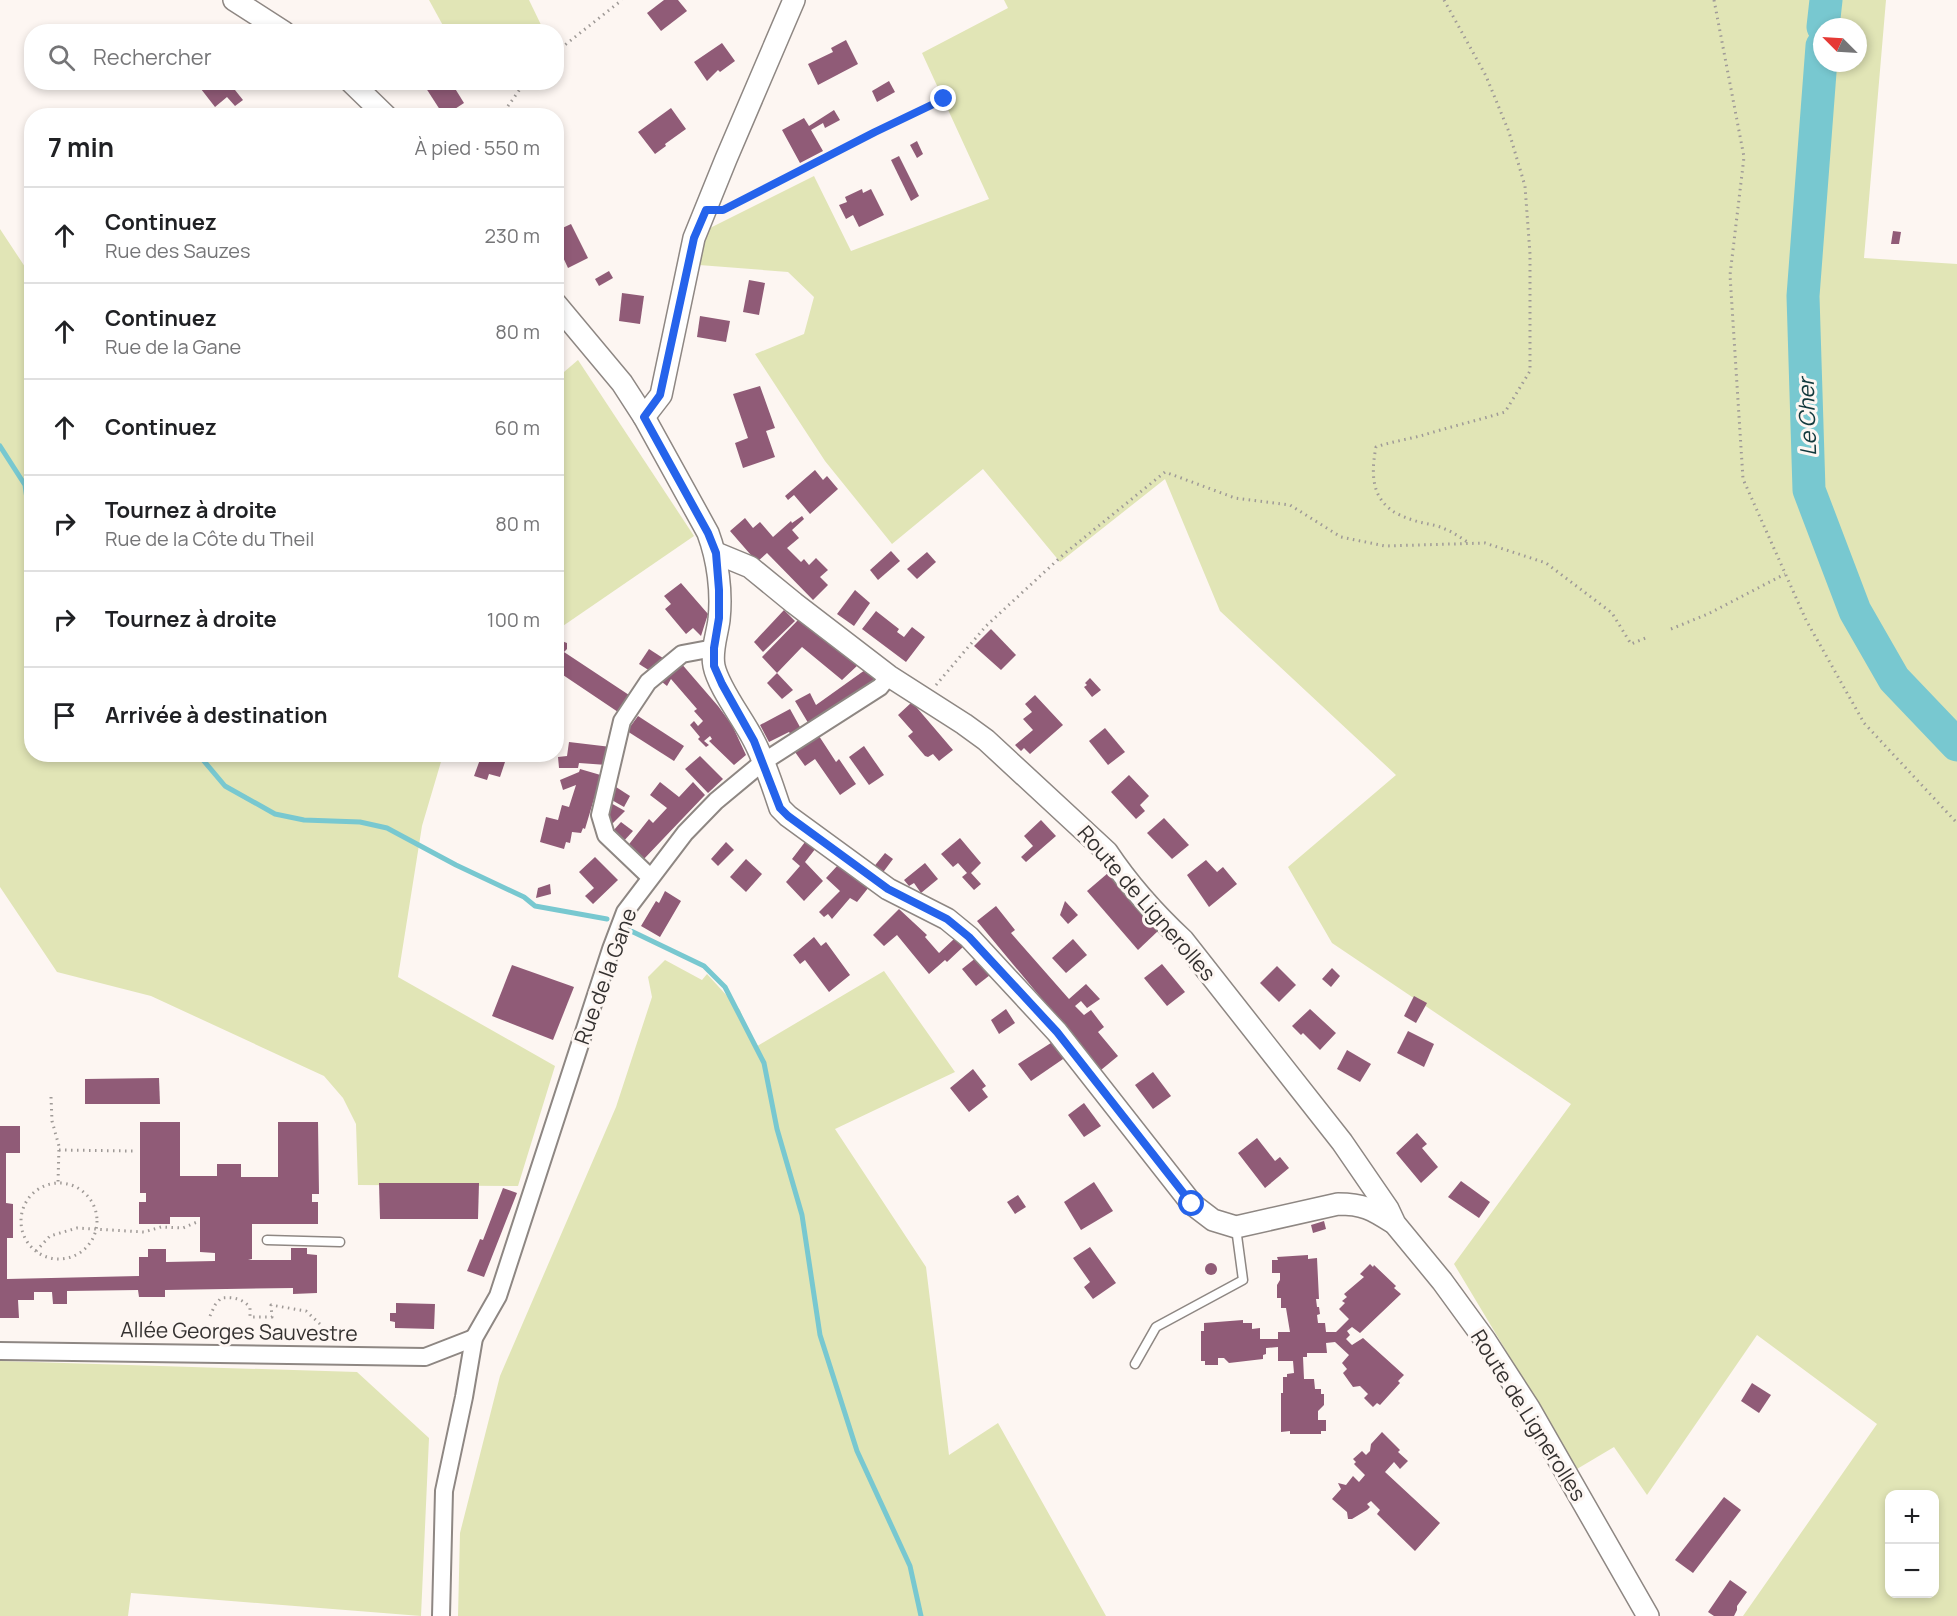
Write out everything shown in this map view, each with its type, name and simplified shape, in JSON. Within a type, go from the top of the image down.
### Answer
[{"type":"street","points":[[234,0],[272,24]]},
{"type":"street","points":[[644,417],[660,395],[694,238],[794,0]]},
{"type":"street","points":[[359,90],[378,108]]},
{"type":"street","points":[[564,314],[622,383],[644,417],[708,533],[716,553],[719,618],[714,648],[714,666],[754,741],[780,808],[888,889],[947,919],[969,937],[1057,1032],[1192,1204],[1213,1220],[1236,1227],[1338,1204],[1355,1204],[1370,1207],[1395,1224]]},
{"type":"street","name":"Route de Lignerolles","points":[[716,553],[750,567],[889,676],[986,740],[1107,852],[1121,873],[1158,917],[1183,940],[1342,1142],[1388,1209],[1395,1224],[1442,1281],[1485,1340],[1529,1408],[1648,1616]]},
{"type":"street","points":[[650,877],[606,835],[600,815],[622,721],[648,682],[682,654],[714,648]]},
{"type":"street","name":"Rue de la Gane","points":[[474,1338],[498,1296],[611,948],[625,912],[685,833],[716,801],[763,762],[880,687],[889,676]]},
{"type":"street","points":[[1338,1204],[1352,1192],[1361,1172]]},
{"type":"street","points":[[441,1616],[444,1491],[474,1338]]},
{"type":"street","name":"Allée Georges Sauvestre","points":[[0,1351],[425,1357],[474,1338]]},
{"type":"lane","points":[[1134,1364],[1156,1327],[1243,1280],[1236,1227]]},
{"type":"lane","points":[[267,1240],[340,1242]]},
{"type":"path","points":[[564,46],[622,0]]},
{"type":"path","points":[[1444,0],[1486,76],[1509,132],[1525,186],[1530,255],[1530,371],[1505,412],[1468,424],[1376,447],[1373,462],[1375,488],[1386,506],[1410,520],[1444,528],[1470,544]]},
{"type":"path","points":[[1714,0],[1744,157],[1730,275],[1743,479],[1806,620],[1864,723],[1957,823]]},
{"type":"path","points":[[507,108],[519,90]]},
{"type":"path","points":[[706,210],[723,210],[944,99]]},
{"type":"path","points":[[925,699],[986,626],[1064,554],[1165,472],[1235,498],[1290,505],[1341,537],[1385,546],[1485,543],[1546,563],[1612,614],[1631,644],[1648,637]]},
{"type":"path","points":[[1671,629],[1708,614],[1785,574]]},
{"type":"path","points":[[51,1097],[52,1120],[59,1150],[58,1183]]},
{"type":"path","points":[[59,1150],[133,1151]]},
{"type":"path","points":[[52,1183],[58,1183],[68,1183],[82,1190],[93,1202],[98,1217],[96,1233],[88,1247],[75,1257],[59,1260],[43,1256],[30,1247],[22,1233],[21,1217],[26,1201],[37,1190],[52,1183]]},
{"type":"path","points":[[36,1251],[50,1236],[77,1228],[144,1232],[161,1227],[183,1228],[197,1222]]},
{"type":"path","points":[[210,1316],[221,1298],[243,1300],[250,1307],[250,1317],[272,1317],[271,1305],[306,1311],[336,1340]]},
{"type":"green space","points":[[429,0],[529,0],[541,24],[442,24]]},
{"type":"green space","points":[[1004,0],[1886,0],[1864,258],[1957,264],[1957,1616],[1743,1616],[1877,1424],[1757,1335],[1647,1495],[1614,1447],[1577,1469],[1454,1264],[1571,1104],[1332,943],[1288,867],[1396,775],[1220,611],[1165,479],[1060,562],[983,469],[892,544],[825,461],[755,354],[804,334],[814,297],[788,272],[699,265],[708,229],[814,176],[851,251],[989,199],[922,53],[1008,8]]},
{"type":"green space","points":[[0,229],[24,265],[24,762],[441,762],[422,826],[398,977],[555,1066],[518,1186],[358,1185],[356,1124],[343,1098],[324,1076],[151,996],[57,972],[0,887]]},
{"type":"green space","points":[[578,360],[694,536],[564,625],[564,372]]},
{"type":"green space","points":[[665,960],[702,980],[707,974],[740,1010],[754,1048],[884,971],[955,1072],[835,1129],[926,1267],[949,1455],[998,1423],[1106,1616],[458,1616],[460,1533],[500,1376],[616,1107],[652,997],[648,977]]},
{"type":"green space","points":[[0,1361],[357,1372],[429,1438],[421,1616],[131,1593],[128,1616],[0,1616]]},
{"type":"building","points":[[664,0],[678,0],[687,11],[661,31],[647,13]]},
{"type":"building","points":[[846,40],[858,64],[818,85],[808,64],[833,52],[831,48]]},
{"type":"building","points":[[722,43],[735,61],[720,72],[718,70],[707,81],[694,62]]},
{"type":"building","points":[[889,81],[895,92],[877,102],[872,91]]},
{"type":"building","points":[[202,90],[235,90],[243,100],[235,106],[227,97],[215,107]]},
{"type":"building","points":[[427,90],[456,90],[464,103],[456,108],[439,108]]},
{"type":"building","points":[[671,108],[686,129],[655,154],[638,132]]},
{"type":"building","points":[[834,110],[840,120],[825,128],[823,123],[811,130],[823,151],[800,163],[782,130],[804,118],[809,126]]},
{"type":"building","points":[[917,141],[923,154],[917,158],[910,145]]},
{"type":"building","points":[[899,156],[919,196],[911,201],[891,160]]},
{"type":"building","points":[[862,189],[863,193],[871,189],[884,215],[859,227],[853,215],[846,219],[839,205],[847,202],[845,197]]},
{"type":"building","points":[[571,224],[588,258],[568,268],[564,259],[564,227]]},
{"type":"building","points":[[1893,231],[1901,232],[1899,244],[1891,244]]},
{"type":"building","points":[[609,271],[613,278],[599,286],[595,279]]},
{"type":"building","points":[[749,280],[765,283],[759,315],[743,312]]},
{"type":"building","points":[[622,293],[644,296],[640,324],[619,321]]},
{"type":"building","points":[[700,316],[730,321],[726,342],[697,337]]},
{"type":"building","points":[[760,386],[775,428],[766,431],[775,457],[743,468],[735,443],[748,438],[733,394]]},
{"type":"building","points":[[815,470],[823,480],[827,476],[838,489],[810,514],[794,495],[788,500],[785,496]]},
{"type":"building","points":[[802,516],[804,519],[792,530],[799,538],[787,548],[801,562],[804,559],[809,565],[816,558],[828,570],[820,577],[828,585],[813,600],[767,553],[757,562],[730,531],[745,518],[753,528],[760,522],[773,537],[791,521],[792,523]]},
{"type":"building","points":[[891,551],[900,561],[878,580],[870,570]]},
{"type":"building","points":[[927,552],[936,562],[917,579],[907,569]]},
{"type":"building","points":[[681,583],[708,614],[701,636],[693,628],[686,634],[665,609],[671,604],[664,596]]},
{"type":"building","points":[[855,590],[870,603],[854,626],[837,614]]},
{"type":"building","points":[[784,610],[795,621],[763,652],[754,642]]},
{"type":"building","points":[[876,611],[899,629],[897,632],[904,637],[912,627],[925,637],[906,662],[862,629]]},
{"type":"building","points":[[799,619],[858,665],[842,680],[802,647],[777,673],[762,657]]},
{"type":"building","points":[[991,629],[1016,655],[1001,670],[974,646]]},
{"type":"building","points":[[564,642],[567,643],[567,649],[564,652]]},
{"type":"building","points":[[649,649],[666,660],[650,671],[639,664]]},
{"type":"building","points":[[564,652],[629,695],[618,712],[564,676]]},
{"type":"building","points":[[680,662],[732,725],[746,755],[734,765],[709,741],[712,739],[710,736],[704,741],[709,745],[706,747],[698,739],[700,737],[690,725],[694,721],[698,726],[703,721],[694,711],[697,709],[671,679],[667,686],[662,682]]},
{"type":"building","points":[[865,670],[878,681],[810,726],[795,701],[810,693],[816,705]]},
{"type":"building","points":[[777,673],[793,690],[782,699],[767,683]]},
{"type":"building","points":[[1090,678],[1101,690],[1092,697],[1084,687]]},
{"type":"building","points":[[1035,695],[1063,725],[1030,754],[1024,748],[1021,751],[1015,745],[1033,730],[1023,719],[1032,712],[1025,704]]},
{"type":"building","points":[[912,702],[953,750],[939,761],[933,754],[925,756],[908,736],[913,732],[898,715]]},
{"type":"building","points":[[790,709],[800,727],[803,726],[805,729],[792,736],[789,732],[769,742],[760,725]]},
{"type":"building","points":[[638,716],[684,746],[674,761],[627,731]]},
{"type":"building","points":[[1105,728],[1125,752],[1108,765],[1089,741]]},
{"type":"building","points":[[819,736],[836,762],[839,759],[856,784],[840,795],[815,759],[805,766],[795,752]]},
{"type":"building","points":[[569,742],[611,747],[607,765],[579,763],[578,768],[559,768],[558,762],[564,762],[564,756],[567,756]]},
{"type":"building","points":[[864,746],[884,775],[869,785],[849,757]]},
{"type":"building","points":[[700,756],[723,779],[708,793],[685,769]]},
{"type":"building","points":[[479,762],[505,762],[500,777],[489,774],[487,780],[474,776]]},
{"type":"building","points":[[580,769],[604,776],[603,783],[599,782],[585,829],[583,828],[581,833],[572,832],[570,843],[566,842],[564,849],[540,842],[546,817],[558,820],[562,805],[569,807],[576,785],[563,790],[560,780],[579,772]]},
{"type":"building","points":[[1129,775],[1149,796],[1140,805],[1145,811],[1136,819],[1111,792]]},
{"type":"building","points":[[660,782],[679,797],[693,782],[705,795],[642,861],[626,848],[649,819],[653,823],[667,808],[650,795]]},
{"type":"building","points":[[616,787],[630,796],[624,807],[610,799]]},
{"type":"building","points":[[609,802],[625,811],[610,826],[606,817]]},
{"type":"building","points":[[1164,818],[1189,845],[1172,859],[1147,833]]},
{"type":"building","points":[[1041,820],[1056,836],[1026,862],[1021,857],[1033,846],[1024,836]]},
{"type":"building","points":[[621,822],[633,831],[622,843],[612,832]]},
{"type":"building","points":[[960,838],[981,863],[971,873],[981,884],[974,890],[962,877],[967,873],[958,863],[953,867],[941,854]]},
{"type":"building","points":[[726,842],[734,850],[718,866],[711,859]]},
{"type":"building","points":[[805,842],[816,848],[805,862],[823,881],[804,901],[786,882],[800,866],[792,859]]},
{"type":"building","points":[[885,853],[893,859],[881,875],[872,869]]},
{"type":"building","points":[[595,857],[618,880],[593,904],[585,896],[594,888],[579,872]]},
{"type":"building","points":[[746,859],[762,874],[746,892],[730,877]]},
{"type":"building","points":[[1206,860],[1217,872],[1223,867],[1237,884],[1209,907],[1187,875]]},
{"type":"building","points":[[925,863],[938,879],[921,893],[914,883],[909,886],[904,880]]},
{"type":"building","points":[[838,865],[869,887],[857,902],[850,898],[832,919],[828,914],[824,917],[819,912],[840,891],[826,878]]},
{"type":"building","points":[[1108,873],[1158,931],[1138,950],[1087,891]]},
{"type":"building","points":[[550,884],[551,894],[536,898],[538,888]]},
{"type":"building","points":[[665,891],[681,901],[660,937],[641,926],[656,901],[659,903]]},
{"type":"building","points":[[1065,901],[1078,915],[1068,924],[1060,915]]},
{"type":"building","points":[[996,906],[1015,930],[1011,933],[1069,999],[1086,984],[1100,999],[1087,1008],[1081,1001],[1075,1006],[1084,1015],[1091,1010],[1104,1027],[1098,1032],[1118,1056],[1101,1070],[977,921]]},
{"type":"building","points":[[899,909],[927,935],[925,937],[939,953],[954,939],[964,946],[947,962],[945,960],[929,974],[897,935],[884,946],[873,935]]},
{"type":"building","points":[[814,937],[821,946],[826,942],[850,975],[829,992],[805,960],[800,964],[793,955]]},
{"type":"building","points":[[1073,939],[1087,955],[1066,973],[1052,958]]},
{"type":"building","points":[[977,957],[990,975],[976,986],[962,969]]},
{"type":"building","points":[[1162,964],[1185,992],[1167,1006],[1144,978]]},
{"type":"building","points":[[512,965],[574,987],[553,1040],[492,1016]]},
{"type":"building","points":[[1277,966],[1296,985],[1279,1002],[1260,983]]},
{"type":"building","points":[[1332,968],[1340,976],[1331,987],[1322,979]]},
{"type":"building","points":[[1414,996],[1427,1003],[1416,1023],[1404,1016]]},
{"type":"building","points":[[1006,1009],[1015,1023],[999,1034],[991,1020]]},
{"type":"building","points":[[1310,1009],[1336,1033],[1320,1050],[1303,1033],[1301,1035],[1292,1026]]},
{"type":"building","points":[[1408,1031],[1434,1044],[1424,1067],[1397,1053]]},
{"type":"building","points":[[1054,1041],[1066,1057],[1031,1081],[1018,1064]]},
{"type":"building","points":[[1347,1050],[1371,1064],[1360,1082],[1337,1069]]},
{"type":"building","points":[[973,1069],[986,1086],[982,1089],[988,1097],[969,1112],[950,1088]]},
{"type":"building","points":[[1153,1072],[1171,1096],[1153,1109],[1135,1085]]},
{"type":"building","points":[[159,1078],[160,1104],[85,1104],[85,1079]]},
{"type":"building","points":[[1084,1103],[1101,1126],[1084,1137],[1068,1115]]},
{"type":"building","points":[[140,1122],[180,1122],[180,1176],[217,1176],[217,1164],[241,1164],[241,1177],[278,1177],[278,1122],[318,1122],[319,1194],[312,1194],[312,1202],[318,1202],[318,1224],[252,1224],[252,1259],[248,1260],[291,1260],[291,1248],[307,1248],[307,1254],[317,1255],[317,1293],[293,1294],[293,1288],[165,1290],[165,1297],[139,1297],[138,1290],[67,1291],[67,1304],[53,1304],[52,1292],[34,1292],[34,1300],[18,1300],[19,1318],[0,1318],[0,1126],[20,1126],[20,1153],[6,1153],[6,1203],[13,1204],[13,1238],[7,1238],[7,1279],[139,1276],[139,1257],[148,1257],[148,1249],[166,1249],[166,1262],[215,1261],[215,1253],[200,1252],[200,1217],[170,1217],[170,1224],[139,1224],[139,1202],[146,1202],[146,1193],[140,1193]]},
{"type":"building","points":[[1417,1133],[1427,1144],[1422,1148],[1438,1167],[1421,1183],[1396,1153]]},
{"type":"building","points":[[1257,1138],[1275,1161],[1280,1157],[1289,1168],[1265,1188],[1238,1153]]},
{"type":"building","points":[[1461,1181],[1490,1202],[1479,1218],[1448,1197]]},
{"type":"building","points":[[1094,1182],[1113,1211],[1081,1230],[1064,1202]]},
{"type":"building","points":[[379,1183],[479,1183],[478,1219],[380,1219]]},
{"type":"building","points":[[503,1188],[517,1193],[484,1277],[467,1271],[480,1239],[483,1240]]},
{"type":"building","points":[[1018,1195],[1026,1207],[1015,1214],[1007,1202]]},
{"type":"building","points":[[1324,1221],[1326,1229],[1313,1233],[1311,1225]]},
{"type":"building","points":[[1090,1247],[1116,1283],[1093,1299],[1084,1287],[1090,1282],[1073,1258]]},
{"type":"building","points":[[1308,1255],[1308,1259],[1317,1258],[1319,1299],[1316,1299],[1320,1314],[1317,1315],[1318,1323],[1325,1323],[1326,1332],[1336,1332],[1349,1319],[1339,1309],[1345,1303],[1342,1301],[1347,1297],[1344,1294],[1364,1277],[1360,1274],[1370,1264],[1373,1267],[1374,1265],[1396,1286],[1394,1288],[1401,1294],[1360,1333],[1352,1327],[1347,1331],[1350,1335],[1346,1339],[1352,1345],[1363,1338],[1404,1375],[1398,1381],[1400,1383],[1380,1405],[1377,1403],[1373,1407],[1364,1398],[1368,1394],[1360,1386],[1353,1387],[1343,1373],[1347,1369],[1342,1363],[1349,1355],[1335,1342],[1326,1343],[1327,1353],[1307,1353],[1307,1357],[1303,1357],[1304,1379],[1314,1379],[1315,1389],[1321,1389],[1321,1394],[1324,1394],[1324,1405],[1318,1411],[1318,1420],[1326,1420],[1326,1431],[1321,1431],[1321,1434],[1290,1434],[1290,1431],[1281,1432],[1281,1393],[1283,1393],[1283,1377],[1294,1373],[1293,1361],[1278,1361],[1278,1347],[1266,1348],[1263,1359],[1229,1363],[1224,1358],[1218,1358],[1218,1365],[1205,1365],[1205,1361],[1201,1361],[1201,1331],[1204,1331],[1204,1323],[1243,1320],[1243,1323],[1252,1323],[1252,1329],[1260,1328],[1260,1339],[1278,1339],[1278,1332],[1290,1332],[1286,1308],[1281,1308],[1281,1298],[1277,1298],[1280,1273],[1272,1273],[1272,1260],[1278,1260],[1277,1257]]},
{"type":"building","points":[[1211,1263],[1217,1269],[1211,1275],[1205,1269]]},
{"type":"building","points":[[396,1303],[435,1304],[434,1329],[395,1328],[395,1322],[390,1321],[390,1313],[396,1313]]},
{"type":"building","points":[[1752,1383],[1771,1395],[1759,1413],[1741,1401]]},
{"type":"building","points":[[1382,1432],[1408,1461],[1400,1469],[1394,1462],[1385,1472],[1440,1523],[1415,1551],[1377,1514],[1380,1510],[1371,1501],[1367,1504],[1370,1507],[1367,1510],[1348,1519],[1347,1512],[1332,1499],[1341,1489],[1338,1483],[1346,1485],[1353,1476],[1359,1482],[1365,1475],[1354,1464],[1356,1462],[1353,1459],[1362,1451],[1366,1455],[1370,1451],[1371,1444]]},
{"type":"building","points":[[1724,1497],[1741,1510],[1693,1573],[1675,1560]]},
{"type":"building","points":[[1730,1580],[1747,1592],[1737,1606],[1734,1616],[1714,1616],[1708,1612]]},
{"type":"waterway","name":"Le Cher","points":[[1824,18],[1826,0]]},
{"type":"waterway","name":"Le Cher","points":[[1820,72],[1803,296],[1809,490],[1855,611],[1894,679],[1957,745]]},
{"type":"waterway","points":[[0,446],[24,483]]},
{"type":"waterway","points":[[205,762],[225,786],[275,814],[304,820],[360,822],[387,828],[456,865],[524,897],[535,906],[607,919]]},
{"type":"waterway","points":[[629,930],[704,966],[725,987],[764,1063],[777,1129],[802,1215],[820,1335],[857,1451],[910,1566],[921,1616]]},
{"type":"route","points":[[944,99],[723,210],[706,210],[694,238],[660,395],[644,417],[708,533],[716,553],[719,618],[714,648],[714,666],[754,741],[780,808],[888,889],[947,919],[969,937],[1057,1032],[1192,1204]]}]
